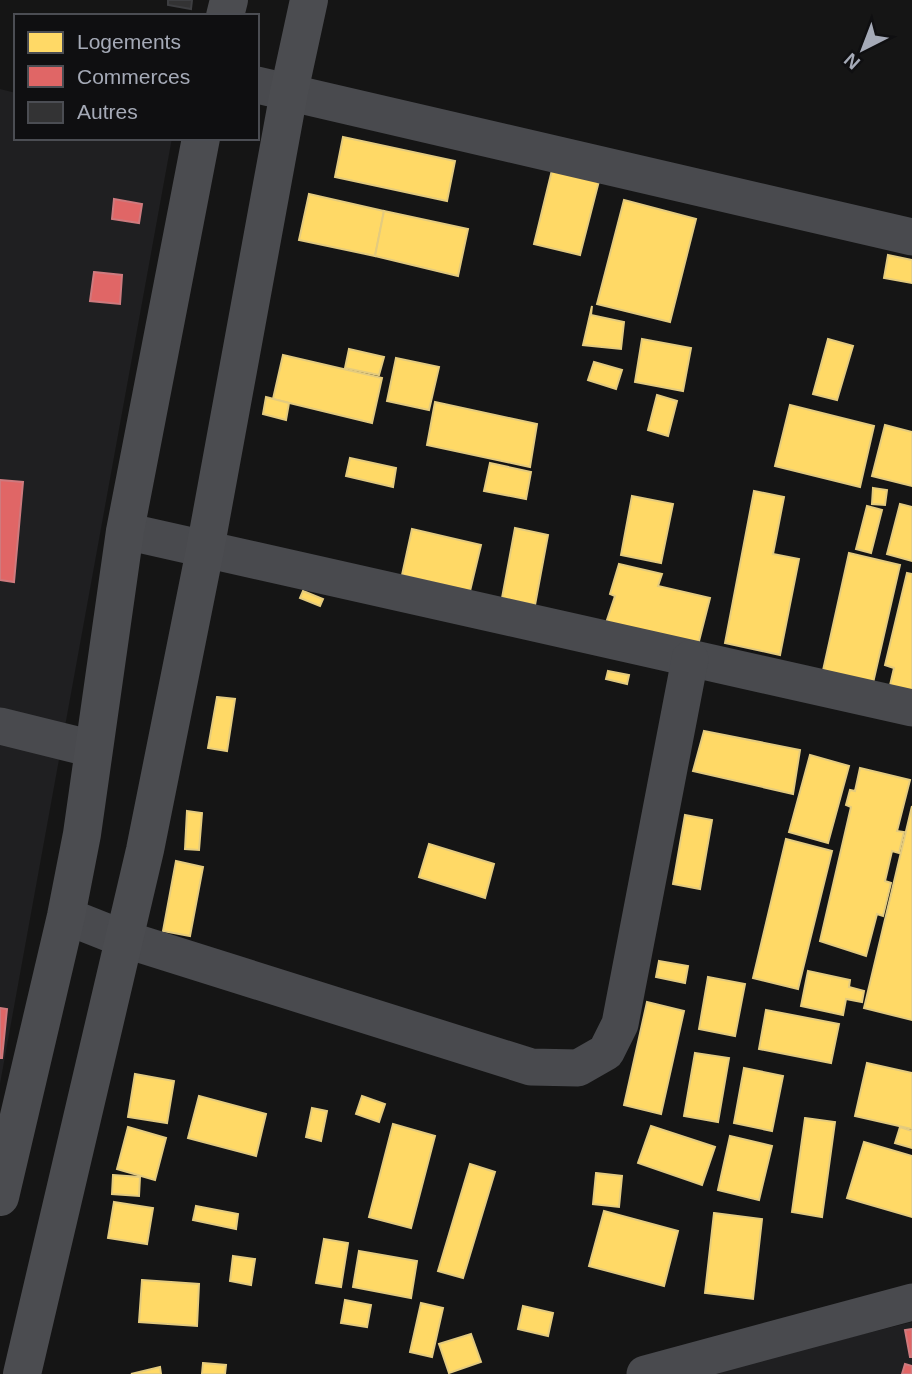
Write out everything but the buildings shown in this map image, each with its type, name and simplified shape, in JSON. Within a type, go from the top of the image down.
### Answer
[{"type":"main road","points":[[22,1374],[145,850],[205,550],[273,89],[309,0]]},
{"type":"main road","points":[[0,1197],[66,916],[82,834],[125,531],[201,140]]},
{"type":"street","points":[[273,89],[912,237]]},
{"type":"street","points":[[125,531],[912,708]]},
{"type":"street","points":[[66,916],[124,939],[531,1068],[578,1068],[606,1052],[620,1024],[690,659]]},
{"type":"street","points":[[0,726],[93,749]]},
{"type":"street","points":[[645,1374],[912,1302]]},
{"type":"shaded area","points":[[0,89],[14,92],[14,140],[172,140],[0,1084]]},
{"type":"shaded area","points":[[912,1322],[912,1374],[703,1374]]}]
